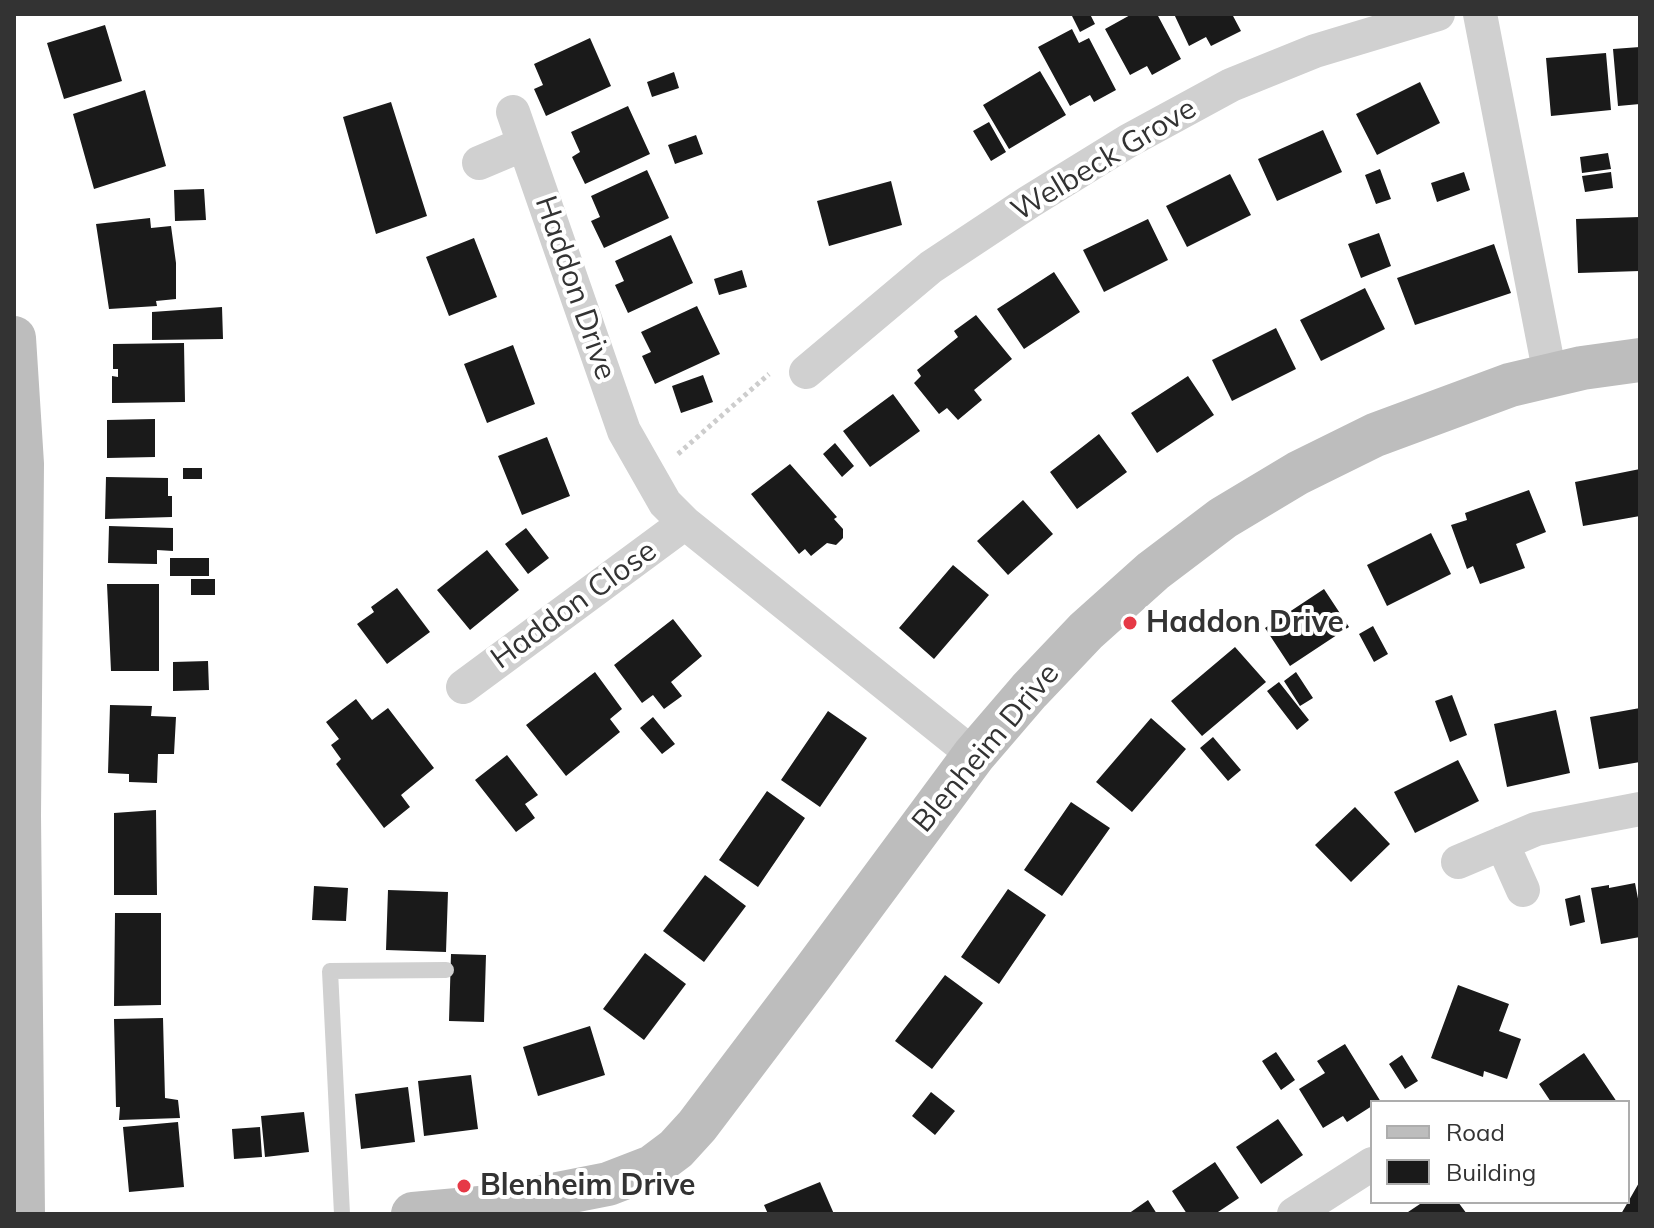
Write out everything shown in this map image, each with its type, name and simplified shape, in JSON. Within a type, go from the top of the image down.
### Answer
[{"type":"street","name":"Welbeck Grove","points":[[806,372],[865,319],[931,267],[1128,141],[1231,85],[1301,56],[1438,14]]},
{"type":"street","points":[[1480,14],[1550,375]]},
{"type":"street","name":"Haddon Drive","points":[[513,112],[624,431],[665,503],[685,523],[974,755]]},
{"type":"street","points":[[479,163],[524,144]]},
{"type":"street","points":[[14,338],[22,464],[19,815],[23,1214]]},
{"type":"street","name":"Blenheim Drive","points":[[413,1214],[491,1207],[608,1184],[652,1167],[676,1149],[774,1025],[974,755],[1086,631],[1153,571],[1223,518],[1298,473],[1375,435],[1510,385],[1640,360]]},
{"type":"street","name":"Haddon Close","points":[[463,687],[685,523]]},
{"type":"street","points":[[1458,862],[1536,829],[1640,809]]},
{"type":"street","points":[[1502,843],[1523,890]]},
{"type":"street","points":[[1294,1214],[1370,1165]]},
{"type":"lane","points":[[342,1214],[330,971],[446,970]]},
{"type":"path","points":[[650,479],[784,361],[806,372]]},
{"type":"building","points":[[1071,14],[1090,14],[1095,24],[1080,32]]},
{"type":"building","points":[[1132,14],[1157,14],[1181,59],[1152,75],[1147,66],[1130,75],[1105,29]]},
{"type":"building","points":[[1174,14],[1232,14],[1241,31],[1211,46],[1206,37],[1189,46]]},
{"type":"building","points":[[105,25],[122,81],[64,99],[47,43]]},
{"type":"building","points":[[1072,29],[1079,43],[1089,38],[1116,90],[1094,102],[1090,95],[1070,106],[1038,47]]},
{"type":"building","points":[[590,38],[611,86],[546,116],[534,89],[543,85],[534,64]]},
{"type":"building","points":[[1640,47],[1640,104],[1618,106],[1613,49]]},
{"type":"building","points":[[1606,53],[1611,110],[1551,116],[1546,58]]},
{"type":"building","points":[[1040,71],[1066,115],[1009,149],[983,105]]},
{"type":"building","points":[[674,72],[679,88],[652,97],[647,82]]},
{"type":"building","points":[[1420,82],[1440,123],[1377,155],[1356,114]]},
{"type":"building","points":[[145,90],[166,166],[94,189],[73,114]]},
{"type":"building","points":[[391,102],[427,216],[376,234],[343,117]]},
{"type":"building","points":[[628,106],[650,154],[585,184],[572,157],[580,152],[571,132]]},
{"type":"building","points":[[989,122],[1006,152],[991,161],[973,131]]},
{"type":"building","points":[[1323,130],[1342,172],[1277,201],[1258,159]]},
{"type":"building","points":[[696,135],[703,154],[675,164],[668,145]]},
{"type":"building","points":[[1608,153],[1611,169],[1582,173],[1580,157]]},
{"type":"building","points":[[1380,169],[1391,199],[1376,204],[1365,175]]},
{"type":"building","points":[[647,170],[669,218],[604,248],[591,221],[600,217],[591,196]]},
{"type":"building","points":[[1464,172],[1470,190],[1437,202],[1431,183]]},
{"type":"building","points":[[1611,172],[1613,188],[1585,192],[1582,176]]},
{"type":"building","points":[[1230,174],[1251,215],[1187,247],[1166,206]]},
{"type":"building","points":[[891,181],[902,225],[829,246],[817,201]]},
{"type":"building","points":[[204,189],[206,220],[175,221],[174,190]]},
{"type":"building","points":[[1640,217],[1640,271],[1578,273],[1576,219]]},
{"type":"building","points":[[150,218],[151,228],[171,226],[176,263],[176,299],[156,301],[157,306],[109,309],[96,224]]},
{"type":"building","points":[[1148,219],[1168,260],[1104,292],[1083,250]]},
{"type":"building","points":[[1379,233],[1391,266],[1361,278],[1348,244]]},
{"type":"building","points":[[671,235],[693,283],[628,313],[615,285],[624,281],[615,261]]},
{"type":"building","points":[[474,238],[497,297],[449,316],[426,257]]},
{"type":"building","points":[[1494,244],[1511,293],[1415,325],[1397,278]]},
{"type":"building","points":[[742,270],[747,287],[719,295],[714,279]]},
{"type":"building","points":[[1054,272],[1080,312],[1024,349],[997,309]]},
{"type":"building","points":[[1365,288],[1385,329],[1321,361],[1300,320]]},
{"type":"building","points":[[697,306],[720,354],[655,384],[642,356],[651,352],[641,332]]},
{"type":"building","points":[[222,307],[223,339],[152,340],[152,312]]},
{"type":"building","points":[[976,315],[1012,359],[974,390],[982,400],[958,420],[947,408],[939,414],[914,383],[921,376],[917,370],[958,337],[954,331]]},
{"type":"building","points":[[1276,328],[1296,369],[1232,401],[1212,360]]},
{"type":"building","points":[[184,343],[185,402],[112,403],[112,376],[118,377],[118,369],[113,369],[113,344]]},
{"type":"building","points":[[513,345],[535,404],[487,423],[464,364]]},
{"type":"building","points":[[703,375],[713,402],[681,413],[672,386]]},
{"type":"building","points":[[1188,376],[1214,415],[1157,453],[1131,413]]},
{"type":"building","points":[[893,394],[920,431],[870,467],[843,431]]},
{"type":"building","points":[[155,419],[155,457],[107,458],[107,420]]},
{"type":"building","points":[[1099,434],[1127,472],[1077,509],[1050,472]]},
{"type":"building","points":[[547,437],[570,496],[522,515],[498,456]]},
{"type":"building","points":[[835,443],[854,466],[842,477],[823,454]]},
{"type":"building","points":[[790,464],[837,517],[834,519],[843,529],[843,538],[836,545],[827,543],[811,556],[805,549],[799,554],[751,494]]},
{"type":"building","points":[[183,468],[202,468],[202,479],[183,479]]},
{"type":"building","points":[[1640,469],[1640,516],[1583,526],[1575,482]]},
{"type":"building","points":[[106,477],[168,478],[172,517],[105,519]]},
{"type":"building","points":[[1529,490],[1546,532],[1516,544],[1525,568],[1480,584],[1473,566],[1467,569],[1451,525],[1467,520],[1465,513]]},
{"type":"building","points":[[1023,500],[1053,534],[1008,575],[977,541]]},
{"type":"building","points":[[109,526],[173,528],[173,551],[157,550],[157,564],[108,563]]},
{"type":"building","points":[[526,528],[549,558],[528,574],[505,544]]},
{"type":"building","points":[[1431,533],[1451,574],[1387,606],[1367,565]]},
{"type":"building","points":[[487,550],[519,590],[470,630],[437,590]]},
{"type":"building","points":[[170,558],[209,558],[209,576],[170,576]]},
{"type":"building","points":[[953,565],[989,595],[934,659],[899,628]]},
{"type":"building","points":[[191,579],[215,579],[215,595],[191,595]]},
{"type":"building","points":[[107,584],[159,584],[159,671],[111,671]]},
{"type":"building","points":[[397,588],[430,632],[387,664],[357,624],[374,612],[371,607]]},
{"type":"building","points":[[1324,589],[1349,627],[1290,666],[1265,628]]},
{"type":"building","points":[[673,619],[702,656],[671,682],[682,696],[664,709],[653,695],[642,703],[614,665]]},
{"type":"building","points":[[1373,626],[1388,654],[1374,662],[1359,634]]},
{"type":"building","points":[[1235,647],[1266,682],[1202,736],[1171,701]]},
{"type":"building","points":[[208,661],[209,690],[173,691],[173,662]]},
{"type":"building","points":[[595,672],[622,709],[610,719],[620,732],[566,776],[526,725]]},
{"type":"building","points":[[1296,672],[1313,698],[1300,706],[1284,681]]},
{"type":"building","points":[[1279,682],[1309,720],[1297,730],[1267,691]]},
{"type":"building","points":[[1452,695],[1467,735],[1450,742],[1435,701]]},
{"type":"building","points":[[356,699],[372,720],[388,708],[434,768],[401,795],[410,807],[384,828],[336,764],[341,759],[331,745],[339,739],[326,722]]},
{"type":"building","points":[[110,705],[152,706],[151,716],[176,717],[174,754],[158,754],[157,783],[129,782],[129,774],[108,773]]},
{"type":"building","points":[[1640,708],[1640,762],[1599,769],[1590,717]]},
{"type":"building","points":[[1556,710],[1570,773],[1507,787],[1494,724]]},
{"type":"building","points":[[828,711],[867,738],[820,807],[781,780]]},
{"type":"building","points":[[653,717],[675,744],[662,754],[640,728]]},
{"type":"building","points":[[1151,718],[1186,749],[1132,812],[1096,782]]},
{"type":"building","points":[[1213,737],[1241,770],[1228,781],[1200,748]]},
{"type":"building","points":[[507,755],[538,795],[525,804],[535,818],[516,832],[475,780]]},
{"type":"building","points":[[1458,760],[1479,801],[1415,833],[1394,792]]},
{"type":"building","points":[[767,791],[805,818],[758,887],[719,860]]},
{"type":"building","points":[[1071,802],[1110,828],[1062,896],[1024,870]]},
{"type":"building","points":[[1355,807],[1390,844],[1351,882],[1315,845]]},
{"type":"building","points":[[156,810],[157,895],[114,895],[114,813]]},
{"type":"building","points":[[705,875],[746,906],[704,962],[663,931]]},
{"type":"building","points":[[1635,883],[1640,909],[1640,937],[1601,944],[1591,888]]},
{"type":"building","points":[[314,886],[348,888],[346,921],[312,920]]},
{"type":"building","points":[[1008,889],[1046,915],[999,984],[961,957]]},
{"type":"building","points":[[388,890],[448,892],[446,952],[386,950]]},
{"type":"building","points":[[1580,895],[1585,922],[1570,926],[1565,899]]},
{"type":"building","points":[[115,913],[161,913],[161,1005],[114,1006]]},
{"type":"building","points":[[645,953],[686,984],[644,1040],[603,1009]]},
{"type":"building","points":[[451,954],[486,955],[484,1022],[449,1021]]},
{"type":"building","points":[[945,975],[983,1003],[932,1069],[895,1041]]},
{"type":"building","points":[[1458,985],[1509,1004],[1499,1031],[1521,1039],[1507,1079],[1484,1071],[1483,1077],[1431,1058]]},
{"type":"building","points":[[163,1018],[165,1098],[178,1100],[180,1118],[119,1120],[114,1019]]},
{"type":"building","points":[[590,1026],[605,1075],[538,1096],[523,1047]]},
{"type":"building","points":[[1345,1044],[1380,1100],[1370,1100],[1370,1107],[1347,1122],[1343,1116],[1323,1128],[1299,1089],[1325,1073],[1317,1061]]},
{"type":"building","points":[[1276,1052],[1295,1080],[1281,1090],[1262,1061]]},
{"type":"building","points":[[1584,1053],[1616,1100],[1550,1100],[1539,1084]]},
{"type":"building","points":[[1402,1055],[1418,1081],[1405,1089],[1389,1064]]},
{"type":"building","points":[[471,1075],[478,1129],[424,1136],[418,1081]]},
{"type":"building","points":[[408,1087],[415,1142],[361,1149],[355,1094]]},
{"type":"building","points":[[931,1092],[955,1111],[935,1135],[912,1116]]},
{"type":"building","points":[[304,1112],[309,1152],[265,1157],[261,1116]]},
{"type":"building","points":[[1278,1119],[1303,1155],[1261,1184],[1236,1147]]},
{"type":"building","points":[[178,1122],[184,1187],[129,1192],[123,1127]]},
{"type":"building","points":[[260,1127],[262,1157],[234,1159],[232,1129]]},
{"type":"building","points":[[1215,1162],[1239,1198],[1215,1214],[1187,1214],[1172,1191]]},
{"type":"building","points":[[1640,1181],[1640,1214],[1621,1214],[1630,1204]]},
{"type":"building","points":[[820,1182],[834,1214],[768,1214],[764,1205]]},
{"type":"building","points":[[1148,1200],[1157,1214],[1128,1214]]},
{"type":"building","points":[[1420,1204],[1460,1204],[1467,1214],[1405,1214]]},
{"type":"place","name":"Haddon Drive","points":[[1130,623]]},
{"type":"place","name":"Blenheim Drive","points":[[464,1186]]}]
